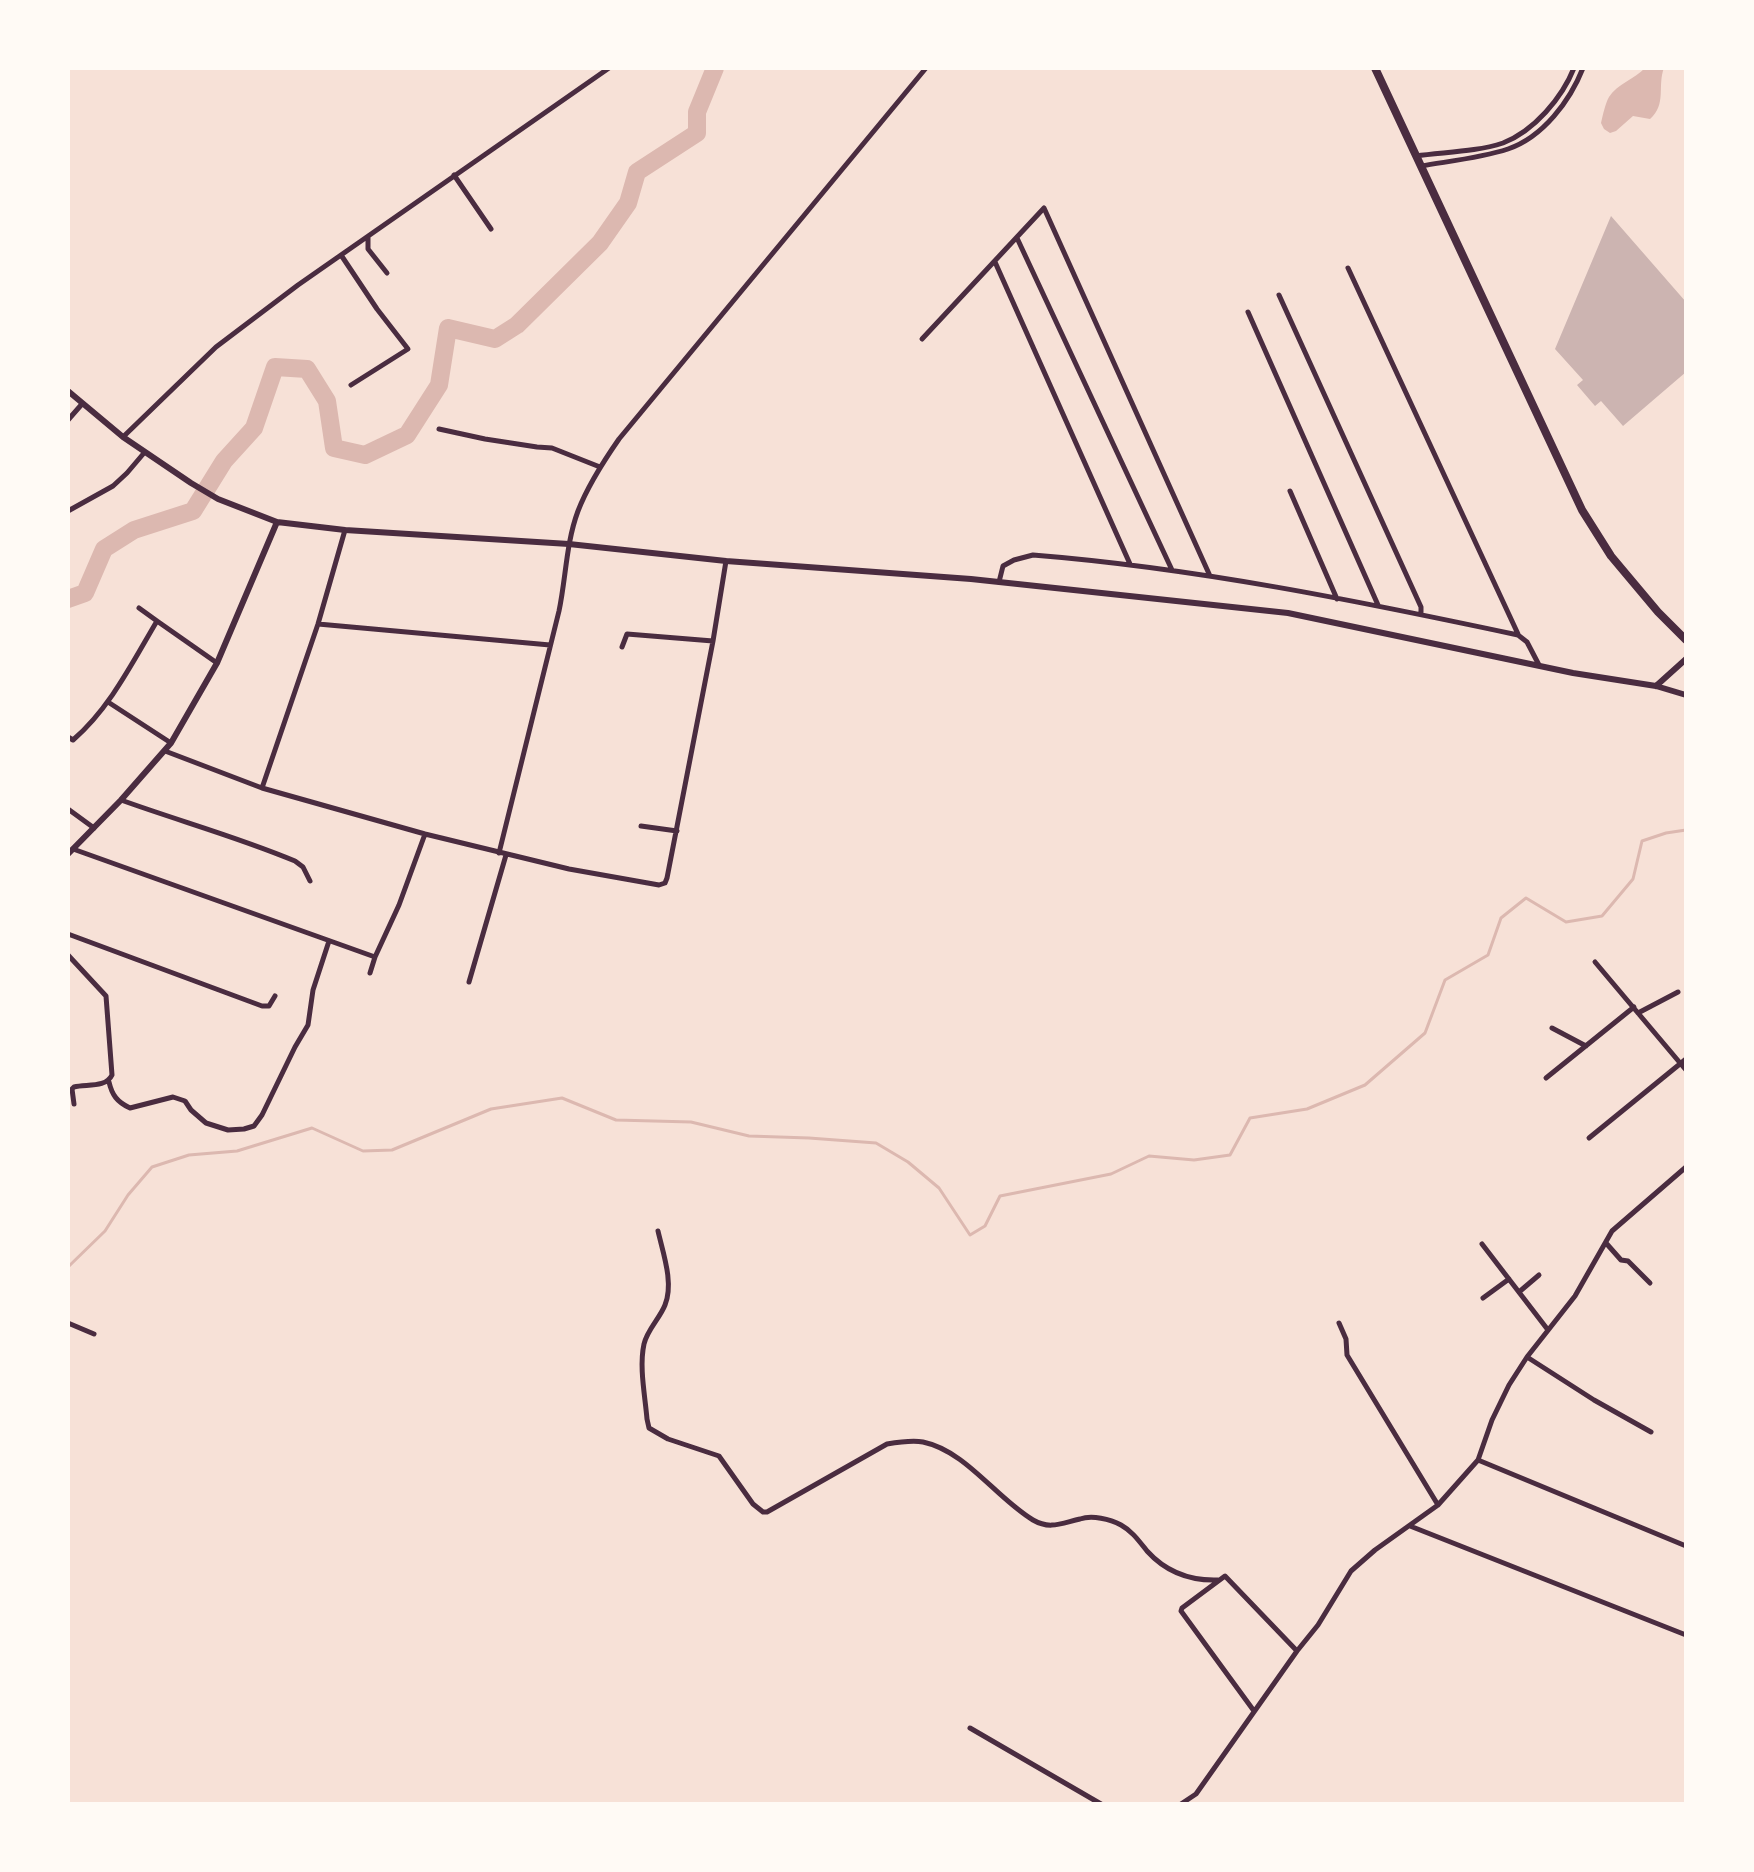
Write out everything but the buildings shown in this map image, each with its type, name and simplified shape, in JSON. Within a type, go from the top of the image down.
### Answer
[{"type":"highway","points":[[1375,68],[1582,510],[1611,556],[1686,640]]},
{"type":"street","points":[[123,437],[216,347],[341,255],[609,68]]},
{"type":"street","points":[[469,982],[503,854],[564,585],[569,544],[577,513],[600,467],[926,68]]},
{"type":"street","points":[[1416,156],[1503,143],[1532,125],[1552,105],[1574,68]]},
{"type":"street","points":[[1421,166],[1510,149],[1525,141],[1561,108],[1583,68]]},
{"type":"street","points":[[1571,76],[1579,80]]},
{"type":"street","points":[[1482,148],[1483,155]]},
{"type":"street","points":[[454,175],[491,229]]},
{"type":"street","points":[[922,339],[1044,208],[1210,576]]},
{"type":"street","points":[[368,236],[368,249],[387,273]]},
{"type":"street","points":[[1017,238],[1172,570]]},
{"type":"street","points":[[341,255],[408,349],[351,385]]},
{"type":"street","points":[[995,262],[1130,565]]},
{"type":"street","points":[[1348,268],[1518,635]]},
{"type":"street","points":[[1279,295],[1421,607],[1420,614]]},
{"type":"street","points":[[1248,312],[1379,606]]},
{"type":"street","points":[[68,391],[144,453],[191,483],[218,499],[277,522],[999,582],[1288,613],[1573,673],[1656,686],[1686,695]]},
{"type":"street","points":[[68,420],[82,404]]},
{"type":"street","points":[[439,429],[552,448],[600,467]]},
{"type":"street","points":[[68,511],[113,486],[144,453]]},
{"type":"street","points":[[1290,491],[1337,599]]},
{"type":"street","points":[[277,522],[217,663],[171,743],[71,851],[375,957]]},
{"type":"street","points":[[262,788],[318,624],[345,530]]},
{"type":"street","points":[[999,582],[1003,566],[1033,555],[1172,570],[1379,606],[1518,635],[1527,642],[1539,666]]},
{"type":"street","points":[[165,751],[262,788],[425,834],[569,869],[659,885],[665,883],[726,561]]},
{"type":"street","points":[[139,608],[217,663]]},
{"type":"street","points":[[70,740],[108,702],[157,621]]},
{"type":"street","points":[[318,624],[550,645]]},
{"type":"street","points":[[622,647],[627,634],[713,641]]},
{"type":"street","points":[[1656,686],[1686,659]]},
{"type":"street","points":[[108,702],[171,743]]},
{"type":"street","points":[[121,800],[295,861],[303,867],[310,881]]},
{"type":"street","points":[[68,809],[94,828]]},
{"type":"street","points":[[641,826],[677,831]]},
{"type":"street","points":[[370,973],[425,834]]},
{"type":"street","points":[[68,934],[262,1006],[269,1006],[275,996]]},
{"type":"street","points":[[68,955],[108,1000],[112,1075],[109,1082],[118,1102],[130,1108],[180,1098],[198,1117],[228,1130],[254,1126],[262,1115],[308,1025],[317,973],[329,941]]},
{"type":"street","points":[[1595,962],[1683,1061],[1686,1070]]},
{"type":"street","points":[[1546,1078],[1636,1010],[1678,992]]},
{"type":"street","points":[[1552,1028],[1586,1046]]},
{"type":"street","points":[[1589,1138],[1683,1061]]},
{"type":"street","points":[[74,1104],[74,1087],[109,1082]]},
{"type":"street","points":[[1181,1804],[1196,1794],[1318,1625],[1351,1571],[1438,1505],[1478,1460],[1509,1385],[1575,1296],[1612,1231],[1686,1167]]},
{"type":"street","points":[[658,1231],[668,1296],[644,1341],[649,1428],[668,1439],[719,1456],[753,1504],[763,1512],[887,1444],[907,1440],[925,1442],[964,1462],[1007,1502],[1044,1525],[1055,1526],[1082,1518],[1109,1520],[1130,1531],[1158,1563],[1168,1569],[1199,1580],[1218,1580]]},
{"type":"street","points":[[1606,1243],[1621,1260],[1628,1261],[1650,1283]]},
{"type":"street","points":[[1482,1244],[1548,1330]]},
{"type":"street","points":[[1519,1292],[1539,1275]]},
{"type":"street","points":[[1483,1298],[1509,1279]]},
{"type":"street","points":[[68,1323],[94,1334]]},
{"type":"street","points":[[1339,1323],[1346,1339],[1347,1355],[1438,1505]]},
{"type":"street","points":[[1527,1357],[1651,1432]]},
{"type":"street","points":[[1478,1460],[1686,1546]]},
{"type":"street","points":[[1410,1526],[1686,1635]]},
{"type":"street","points":[[1254,1711],[1181,1610],[1223,1576],[1227,1577],[1297,1651]]},
{"type":"street","points":[[970,1728],[1101,1804]]},
{"type":"shaded area","points":[[1645,68],[1664,68],[1660,101],[1655,113],[1650,119],[1633,116],[1610,133],[1601,123],[1609,97]]},
{"type":"waterway","points":[[68,599],[85,593],[104,549],[134,530],[193,511],[224,461],[254,428],[275,367],[307,369],[327,401],[334,448],[365,455],[407,435],[439,385],[448,328],[495,339],[517,325],[600,243],[628,203],[637,172],[697,133],[697,112],[715,68]]},
{"type":"waterway","points":[[68,1267],[105,1231],[128,1195],[152,1167],[189,1155],[237,1151],[312,1128],[363,1151],[392,1150],[491,1109],[562,1098],[616,1120],[691,1122],[749,1136],[876,1143],[908,1162],[939,1188],[970,1235],[985,1226],[1000,1196],[1111,1174],[1149,1156],[1194,1160],[1230,1155],[1250,1118],[1307,1109],[1365,1085],[1425,1033],[1445,980],[1488,955],[1501,918],[1526,898],[1566,922],[1602,916],[1633,879],[1642,841],[1686,830]]}]
